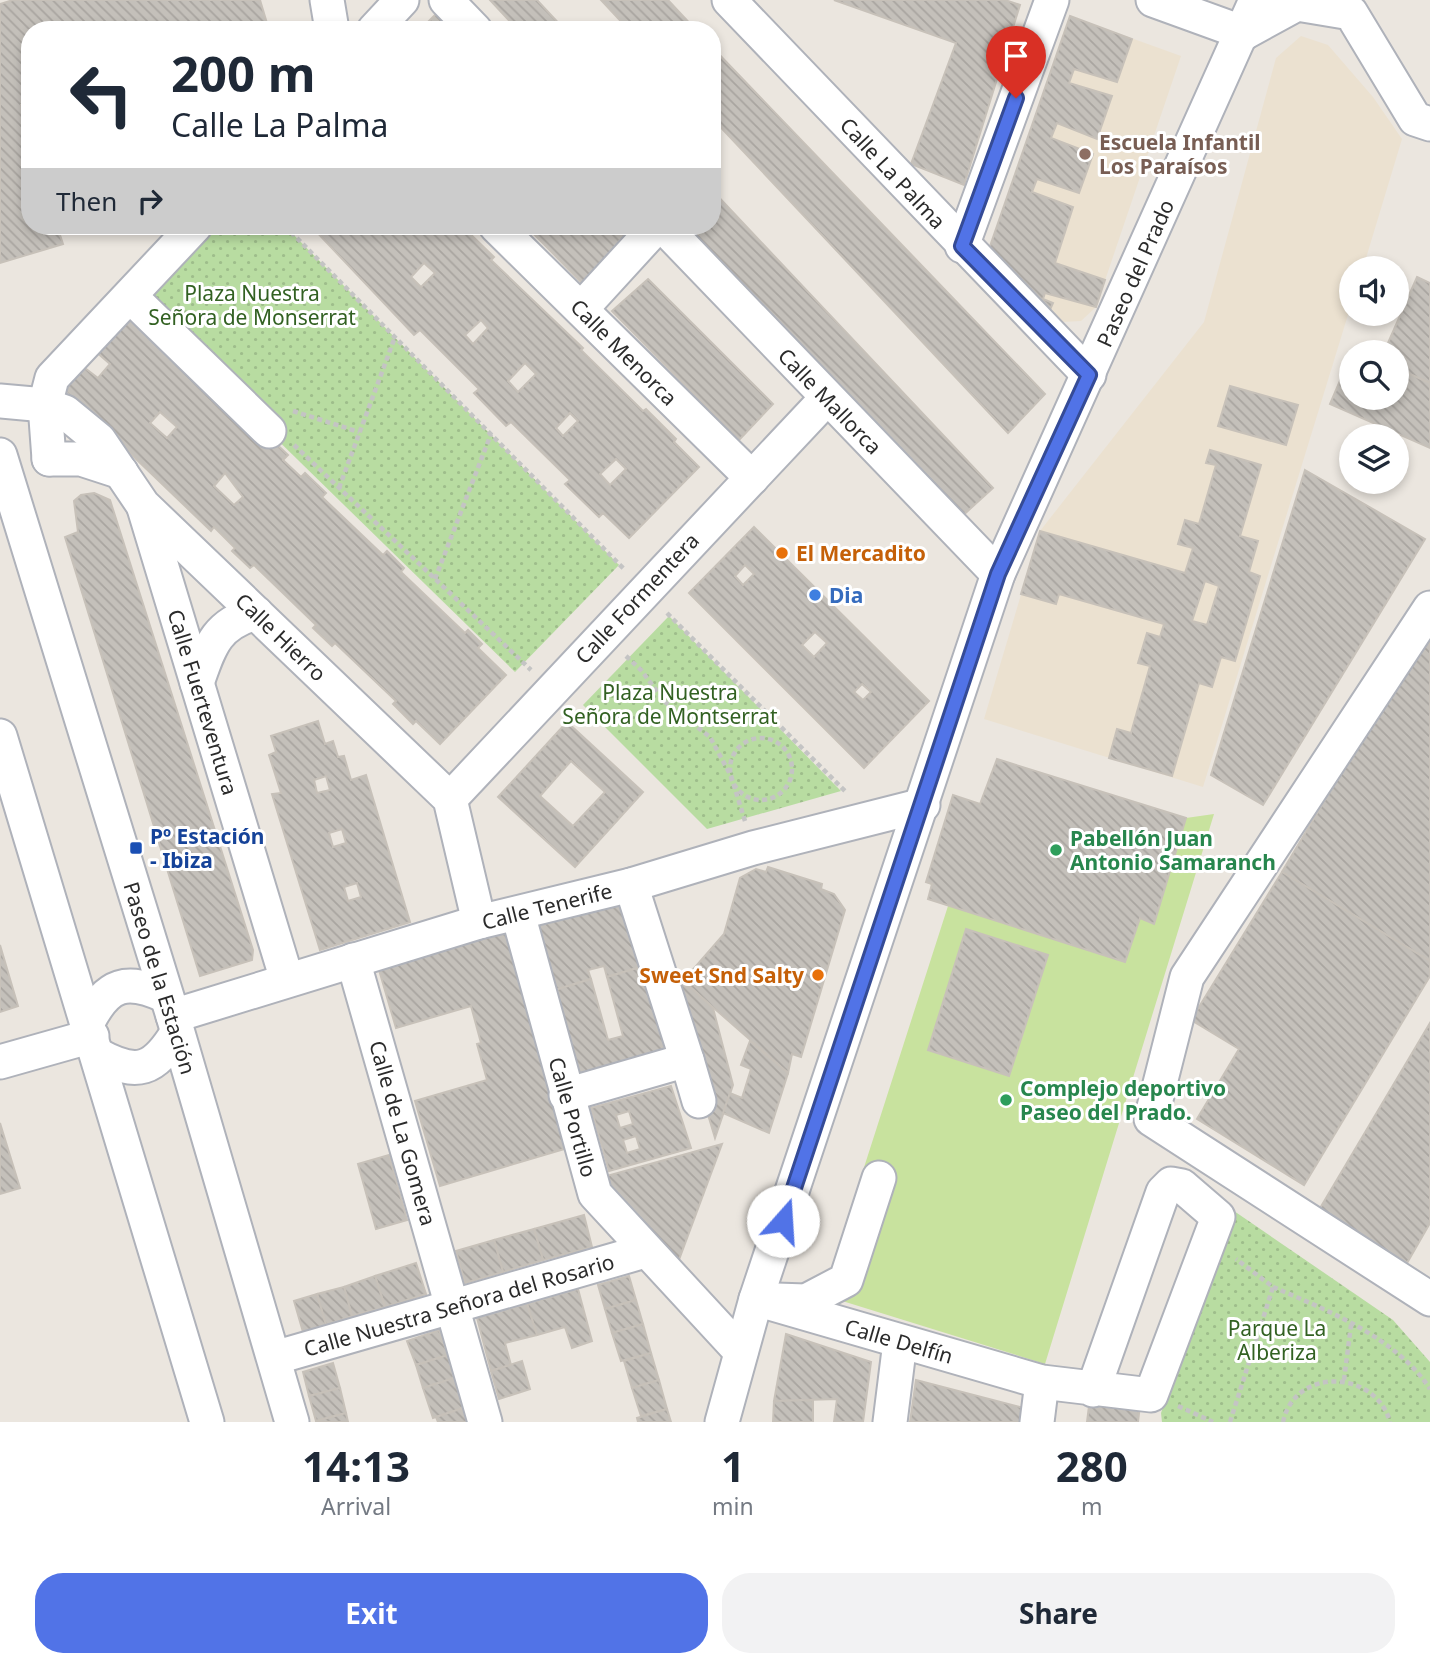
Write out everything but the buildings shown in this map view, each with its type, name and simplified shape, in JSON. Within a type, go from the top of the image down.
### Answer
[{"type":"street","points":[[327,0],[330,21]]},
{"type":"street","points":[[382,21],[402,0]]},
{"type":"street","points":[[446,0],[466,21]]},
{"type":"street","name":"Calle La Palma","points":[[729,0],[962,246],[1089,375]]},
{"type":"street","points":[[962,246],[1052,0]]},
{"type":"street","points":[[1153,0],[1244,33],[1297,4],[1351,13],[1415,119],[1430,124]]},
{"type":"street","name":"Paseo del Prado","points":[[722,1422],[756,1299],[998,574],[1244,33],[1256,0]]},
{"type":"street","points":[[15,504],[49,459],[46,405],[52,377],[187,235]]},
{"type":"street","name":"Calle Menorca","points":[[505,235],[752,478]]},
{"type":"street","points":[[581,309],[649,235]]},
{"type":"street","name":"Calle Mallorca","points":[[671,235],[826,399],[998,574]]},
{"type":"street","points":[[130,296],[280,436]]},
{"type":"street","name":"Calle Formentera","points":[[450,799],[826,399]]},
{"type":"street","points":[[0,401],[46,405]]},
{"type":"street","name":"Calle Hierro","points":[[46,405],[65,412],[99,440],[143,505],[450,799]]},
{"type":"street","name":"Paseo de la Estación","points":[[0,455],[172,1015],[292,1422]]},
{"type":"street","points":[[49,459],[81,459],[121,472]]},
{"type":"street","name":"Calle Fuerteventura","points":[[143,505],[287,980]]},
{"type":"street","points":[[1427,1290],[1152,1119],[1187,977],[1430,608]]},
{"type":"street","points":[[197,683],[219,632],[239,618],[257,613]]},
{"type":"street","points":[[0,736],[207,1422]]},
{"type":"street","points":[[450,799],[480,922]]},
{"type":"street","name":"Calle Tenerife","points":[[172,1015],[480,922],[631,885],[753,848],[923,805]]},
{"type":"street","points":[[631,885],[699,1101]]},
{"type":"street","name":"Calle Portillo","points":[[518,914],[595,1194],[741,1352]]},
{"type":"street","name":"Calle de La Gomera","points":[[353,960],[485,1422]]},
{"type":"street","points":[[133,985],[172,1015],[164,1053],[143,1067],[116,1065],[93,1038],[106,994],[119,987],[133,985]]},
{"type":"street","points":[[0,1062],[93,1038]]},
{"type":"street","points":[[566,1095],[687,1059]]},
{"type":"street","points":[[756,1299],[806,1301],[846,1280],[879,1178]]},
{"type":"street","name":"Calle Delfín","points":[[756,1299],[1042,1382],[1093,1390],[1151,1395],[1157,1387],[1218,1217],[1182,1186],[1171,1184],[1163,1192],[1093,1390]]},
{"type":"street","name":"Calle Nuestra Señora del Rosario","points":[[274,1359],[645,1251]]},
{"type":"street","points":[[890,1422],[900,1342]]},
{"type":"street","points":[[1037,1422],[1042,1382]]},
{"type":"path","points":[[294,235],[870,817]]},
{"type":"path","points":[[339,488],[395,337]]},
{"type":"path","points":[[359,432],[290,410],[280,436],[339,488],[552,689]]},
{"type":"path","points":[[435,579],[491,434]]},
{"type":"path","points":[[603,635],[641,670],[665,702],[710,737],[731,776],[735,786],[750,798],[760,800],[779,794],[786,787],[792,768],[785,748],[767,738],[747,741],[733,756],[731,776],[753,848]]},
{"type":"path","points":[[785,748],[794,741]]},
{"type":"path","points":[[1226,1252],[1273,1287],[1384,1344],[1419,1372],[1430,1389]]},
{"type":"path","points":[[1230,1422],[1273,1287]]},
{"type":"path","points":[[1343,1380],[1351,1325]]},
{"type":"path","points":[[1283,1422],[1293,1401],[1307,1388],[1325,1381],[1343,1380],[1361,1386],[1377,1397],[1390,1422]]},
{"type":"shaded area","name":"Escuela Infantil Los Paraísos","points":[[1070,16],[1181,56],[1096,307],[1081,321],[1062,322],[1048,314],[988,252]]},
{"type":"shaded area","points":[[1301,36],[1328,45],[1373,97],[1402,139],[1367,256],[1339,256],[1339,326],[1345,326],[1203,787],[984,719],[1040,531],[1204,322],[1276,58]]},
{"type":"green space","name":"Plaza Nuestra Señora de Monserrat","points":[[187,235],[294,235],[619,565],[515,672],[130,296]]},
{"type":"green space","name":"Plaza Nuestra Señora de Montserrat","points":[[669,616],[841,791],[707,829],[583,705]]},
{"type":"green space","name":"Complejo deportivo Paseo del Prado.","points":[[997,759],[1186,818],[1214,814],[1045,1364],[823,1295],[948,906],[928,899],[932,885],[926,882],[953,795],[980,804]]},
{"type":"green space","name":"Parque La Alberiza","points":[[1234,1211],[1393,1320],[1430,1362],[1430,1422],[1162,1422],[1161,1413]]},
{"type":"place","name":"Escuela Infantil Los Paraísos","points":[[1085,154]]},
{"type":"place","name":"El Mercadito","points":[[782,553]]},
{"type":"place","name":"Dia","points":[[815,595]]},
{"type":"place","name":"Pº Estación - Ibiza","points":[[136,848]]},
{"type":"place","name":"Pabellón Juan Antonio Samaranch","points":[[1056,850]]},
{"type":"place","name":"Sweet Snd Salty","points":[[818,975]]},
{"type":"place","name":"Complejo deportivo Paseo del Prado.","points":[[1006,1100]]},
{"type":"route","points":[[783,1221],[998,574],[1089,375],[962,246],[1016,98]]}]
